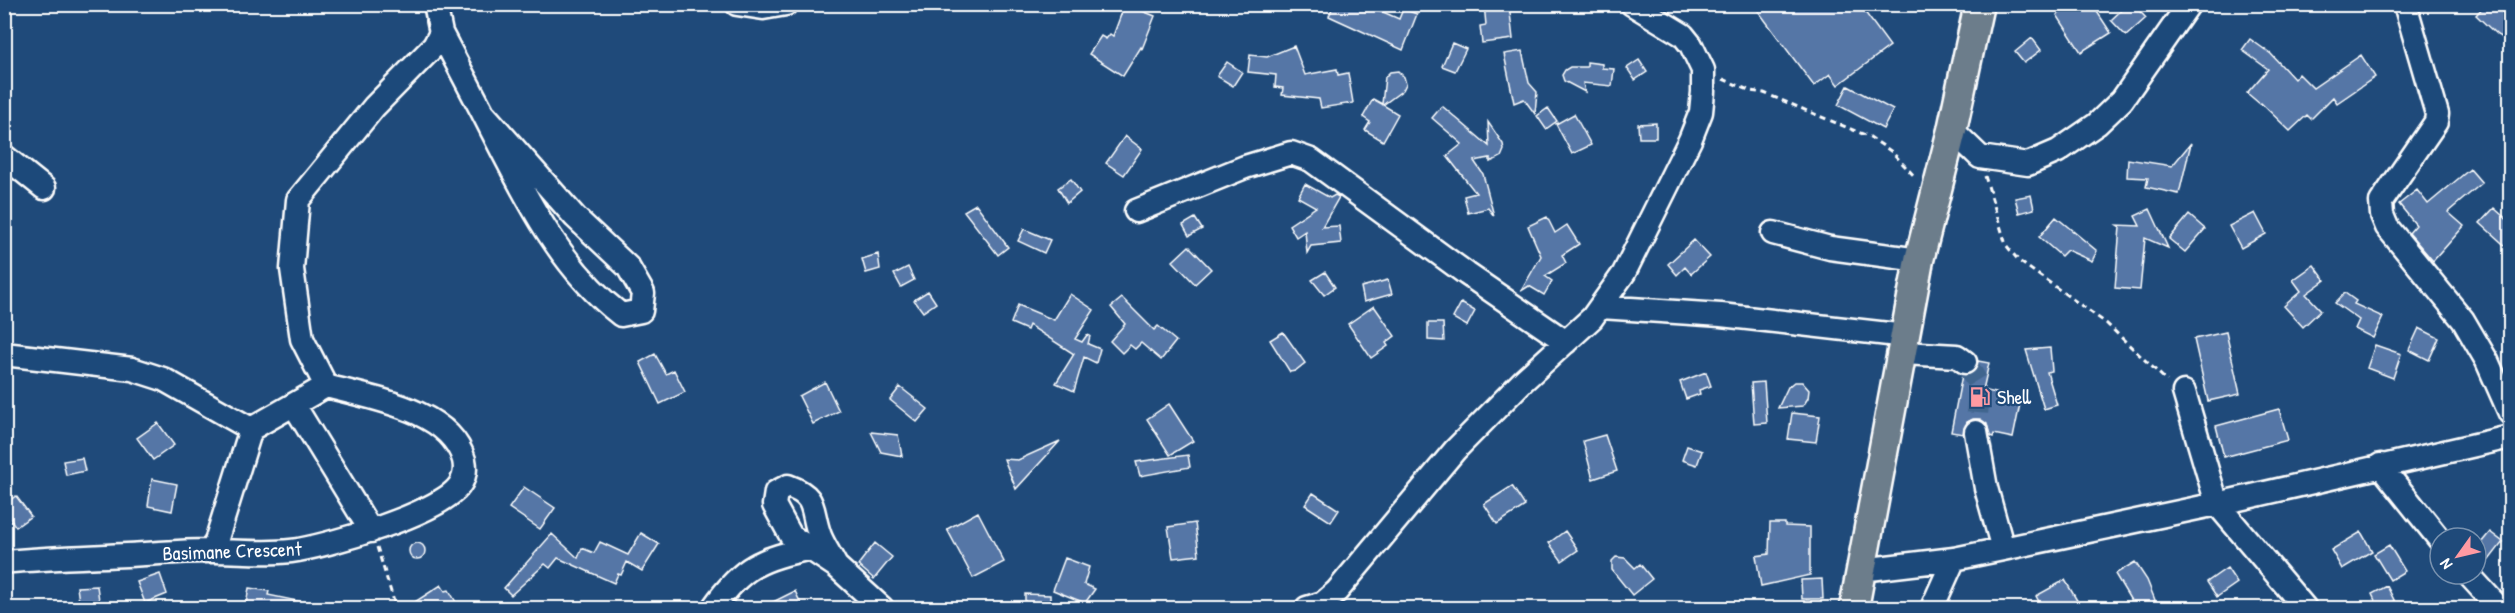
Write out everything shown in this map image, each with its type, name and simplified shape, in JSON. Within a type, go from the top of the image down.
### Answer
[{"type":"main road","points":[[1854,609],[1919,260],[1952,130],[1979,4]]},
{"type":"street","points":[[435,4],[441,33],[524,193],[556,243],[597,297],[621,315],[640,311],[642,293],[628,267],[576,217],[483,113]]},
{"type":"street","points":[[737,4],[762,8],[786,4]]},
{"type":"street","points":[[1307,609],[1323,603],[1337,591],[1455,450],[1601,307],[1624,273],[1690,140],[1701,112],[1703,70],[1683,34],[1632,4]]},
{"type":"street","points":[[1952,130],[1980,157],[2028,164],[2058,151],[2097,124],[2122,100],[2189,4]]},
{"type":"street","points":[[2405,4],[2437,114],[2436,122],[2381,202],[2382,215],[2387,227],[2463,320],[2487,361],[2511,413]]},
{"type":"street","points":[[213,551],[251,429],[326,386],[302,339],[292,269],[298,200],[374,107],[434,46],[441,33]]},
{"type":"street","points":[[1136,211],[1245,167],[1291,153],[1311,160],[1467,274],[1566,342]]},
{"type":"street","points":[[4,156],[44,188]]},
{"type":"street","points":[[1773,233],[1830,248],[1919,260]]},
{"type":"street","points":[[1601,307],[1721,315],[1904,344],[1957,356],[1965,362]]},
{"type":"street","points":[[4,354],[132,369],[163,379],[251,429]]},
{"type":"street","name":"Basimane Crescent","points":[[4,562],[213,551],[257,553],[292,551],[337,543],[371,531],[442,501],[459,486],[466,469],[460,447],[442,428],[404,406],[326,386]]},
{"type":"street","points":[[2184,392],[2217,504],[2305,609]]},
{"type":"street","points":[[294,405],[371,531]]},
{"type":"street","points":[[1976,432],[1986,488],[2003,549]]},
{"type":"street","points":[[1860,570],[1954,559],[2003,549],[2217,504],[2380,465],[2511,437]]},
{"type":"street","points":[[2380,465],[2429,526]]},
{"type":"street","points":[[836,566],[819,535],[814,509],[803,491],[788,486],[776,492],[774,505],[791,536],[836,566],[882,609]]},
{"type":"street","points":[[713,609],[728,586],[753,565],[772,556],[811,548]]},
{"type":"street","points":[[1932,609],[1954,559]]},
{"type":"street","points":[[2479,586],[2499,609]]},
{"type":"path","points":[[1703,70],[1870,137],[1892,152],[1907,170],[1936,195]]},
{"type":"path","points":[[1980,157],[1998,225],[2006,245],[2019,261],[2106,323],[2161,377],[2184,392]]},
{"type":"path","points":[[371,531],[396,609]]},
{"type":"building","points":[[1125,4],[1155,16],[1142,49],[1141,47],[1123,76],[1089,54],[1101,36],[1106,39],[1110,34],[1113,36]]},
{"type":"building","points":[[1334,4],[1365,4],[1399,19],[1403,9],[1417,14],[1403,50],[1329,16]]},
{"type":"building","points":[[1484,4],[1509,4],[1513,39],[1482,43],[1480,26],[1486,25]]},
{"type":"building","points":[[1753,4],[1859,4],[1890,46],[1838,85],[1830,74],[1814,86]]},
{"type":"building","points":[[2073,4],[2092,4],[2111,33],[2081,52],[2057,15]]},
{"type":"building","points":[[2128,4],[2133,4],[2146,18],[2126,36],[2111,20]]},
{"type":"building","points":[[2486,4],[2511,4],[2511,43],[2497,35],[2476,15]]},
{"type":"building","points":[[2032,38],[2041,50],[2024,63],[2015,52]]},
{"type":"building","points":[[2250,39],[2271,54],[2294,79],[2299,74],[2313,88],[2361,55],[2375,77],[2337,103],[2333,97],[2311,119],[2307,115],[2290,131],[2247,93],[2268,69],[2242,50]]},
{"type":"building","points":[[1452,43],[1466,49],[1455,71],[1442,66]]},
{"type":"building","points":[[1294,46],[1305,75],[1337,69],[1338,75],[1348,73],[1353,103],[1321,108],[1319,99],[1282,95],[1283,88],[1275,87],[1276,75],[1248,72],[1250,55],[1267,57]]},
{"type":"building","points":[[1522,51],[1529,83],[1537,92],[1535,114],[1524,99],[1514,103],[1504,54]]},
{"type":"building","points":[[1639,60],[1647,72],[1635,80],[1627,68]]},
{"type":"building","points":[[1227,62],[1242,72],[1233,86],[1217,76]]},
{"type":"building","points":[[1587,62],[1602,64],[1602,68],[1614,69],[1612,86],[1583,83],[1585,92],[1564,81],[1562,75],[1565,70],[1570,67],[1587,67]]},
{"type":"building","points":[[1398,71],[1404,77],[1406,84],[1403,90],[1383,105],[1398,114],[1383,141],[1365,130],[1370,122],[1363,117],[1373,99],[1382,104],[1385,77],[1390,72]]},
{"type":"building","points":[[1848,86],[1893,110],[1883,129],[1838,105]]},
{"type":"building","points":[[1442,106],[1489,146],[1488,122],[1503,144],[1504,150],[1501,157],[1490,162],[1490,158],[1474,161],[1483,174],[1494,216],[1488,208],[1468,213],[1464,196],[1476,193],[1447,156],[1462,144],[1432,118]]},
{"type":"building","points":[[1548,108],[1557,121],[1546,129],[1537,116]]},
{"type":"building","points":[[1574,114],[1591,145],[1572,154],[1556,124]]},
{"type":"building","points":[[1656,123],[1656,138],[1639,138],[1638,124]]},
{"type":"building","points":[[1125,136],[1142,149],[1124,175],[1106,163]]},
{"type":"building","points":[[2191,143],[2179,194],[2146,187],[2148,178],[2127,177],[2128,159],[2172,166]]},
{"type":"building","points":[[2470,169],[2482,183],[2448,212],[2464,226],[2433,261],[2409,233],[2416,225],[2399,204],[2417,190],[2428,204]]},
{"type":"building","points":[[1071,179],[1080,192],[1067,203],[1058,188]]},
{"type":"building","points":[[1305,184],[1330,198],[1335,195],[1339,197],[1322,227],[1339,226],[1341,243],[1311,246],[1307,253],[1305,231],[1296,237],[1289,225],[1316,207],[1298,197]]},
{"type":"building","points":[[2031,195],[2034,209],[2019,213],[2015,198]]},
{"type":"building","points":[[976,204],[1008,247],[998,255],[964,211]]},
{"type":"building","points":[[2494,208],[2511,223],[2511,251],[2480,223]]},
{"type":"building","points":[[2150,209],[2168,248],[2145,238],[2140,290],[2115,288],[2120,227],[2117,225],[2140,226],[2135,216]]},
{"type":"building","points":[[2255,213],[2266,234],[2241,248],[2229,226]]},
{"type":"building","points":[[2189,215],[2205,229],[2185,252],[2169,239]]},
{"type":"building","points":[[1547,217],[1555,233],[1567,225],[1579,244],[1562,255],[1566,263],[1545,276],[1552,281],[1544,295],[1529,286],[1521,291],[1541,256],[1528,226]]},
{"type":"building","points":[[2056,217],[2097,251],[2092,261],[2067,250],[2061,256],[2039,237]]},
{"type":"building","points":[[1195,218],[1202,229],[1189,236],[1183,225]]},
{"type":"building","points":[[1024,229],[1050,240],[1044,253],[1018,241]]},
{"type":"building","points":[[1694,240],[1710,257],[1691,274],[1685,267],[1677,275],[1668,264]]},
{"type":"building","points":[[1189,246],[1211,269],[1195,284],[1173,261]]},
{"type":"building","points":[[878,254],[880,269],[866,273],[862,259]]},
{"type":"building","points":[[2314,265],[2325,280],[2306,294],[2321,310],[2303,327],[2284,306],[2301,291],[2293,280]]},
{"type":"building","points":[[908,267],[914,280],[901,287],[894,274]]},
{"type":"building","points":[[1325,272],[1335,287],[1324,295],[1312,280]]},
{"type":"building","points":[[1388,280],[1392,294],[1364,302],[1361,287]]},
{"type":"building","points":[[928,291],[936,303],[923,312],[914,300]]},
{"type":"building","points":[[2345,293],[2356,301],[2354,304],[2383,317],[2373,338],[2355,329],[2359,320],[2335,303]]},
{"type":"building","points":[[1070,294],[1094,310],[1075,339],[1082,342],[1087,335],[1090,336],[1088,344],[1100,349],[1096,363],[1084,357],[1074,391],[1056,383],[1074,354],[1029,325],[1027,330],[1011,323],[1018,305],[1054,320]]},
{"type":"building","points":[[1122,298],[1154,330],[1158,326],[1176,341],[1161,360],[1141,343],[1135,349],[1130,345],[1122,353],[1110,341],[1125,324],[1111,307]]},
{"type":"building","points":[[1461,303],[1475,311],[1467,326],[1453,318]]},
{"type":"building","points":[[1374,306],[1395,336],[1386,343],[1388,346],[1371,358],[1348,324]]},
{"type":"building","points":[[1428,323],[1443,323],[1444,341],[1428,340]]},
{"type":"building","points":[[2419,328],[2439,338],[2429,360],[2409,350]]},
{"type":"building","points":[[1283,332],[1305,363],[1295,371],[1290,372],[1270,340]]},
{"type":"building","points":[[2226,332],[2240,394],[2208,401],[2194,339]]},
{"type":"building","points":[[2375,345],[2401,354],[2393,378],[2367,368]]},
{"type":"building","points":[[2050,348],[2052,371],[2047,372],[2057,405],[2044,409],[2026,350]]},
{"type":"building","points":[[655,354],[666,374],[674,370],[685,392],[660,404],[640,362]]},
{"type":"building","name":"Shell","points":[[1978,361],[1989,363],[1983,390],[2021,399],[2013,438],[1994,434],[1993,437],[1990,436],[1987,424],[1980,419],[1967,422],[1963,434],[1951,432],[1962,375],[1970,375],[1975,371]]},
{"type":"building","points":[[1706,372],[1711,386],[1699,390],[1700,394],[1686,399],[1680,382]]},
{"type":"building","points":[[825,382],[839,411],[813,424],[799,396]]},
{"type":"building","points":[[1764,382],[1767,423],[1754,424],[1751,383]]},
{"type":"building","points":[[1794,382],[1802,382],[1809,390],[1808,398],[1803,406],[1778,408],[1788,387]]},
{"type":"building","points":[[900,387],[928,409],[917,422],[890,400]]},
{"type":"building","points":[[1169,404],[1193,441],[1170,455],[1147,419]]},
{"type":"building","points":[[2279,409],[2288,440],[2224,457],[2216,426]]},
{"type":"building","points":[[1792,413],[1820,416],[1816,442],[1788,439]]},
{"type":"building","points":[[158,423],[174,445],[153,460],[137,438]]},
{"type":"building","points":[[871,432],[898,435],[902,456],[881,452]]},
{"type":"building","points":[[1605,435],[1617,471],[1593,479],[1583,441]]},
{"type":"building","points":[[1060,441],[1016,489],[1004,459],[1018,460]]},
{"type":"building","points":[[1687,446],[1702,451],[1697,465],[1682,460]]},
{"type":"building","points":[[1188,455],[1190,467],[1140,476],[1136,462]]},
{"type":"building","points":[[82,458],[85,471],[66,475],[63,461]]},
{"type":"building","points":[[152,479],[177,484],[172,511],[148,506]]},
{"type":"building","points":[[1512,486],[1525,506],[1497,524],[1484,504]]},
{"type":"building","points":[[524,487],[555,508],[540,529],[509,508]]},
{"type":"building","points":[[1313,493],[1339,510],[1331,522],[1305,505]]},
{"type":"building","points":[[16,496],[31,516],[16,527],[4,511],[4,504]]},
{"type":"building","points":[[978,512],[1004,562],[973,578],[947,529]]},
{"type":"building","points":[[1195,523],[1199,555],[1173,558],[1168,527]]},
{"type":"building","points":[[1770,523],[1810,527],[1810,575],[1761,586],[1756,556],[1769,554]]},
{"type":"building","points":[[1565,531],[1578,550],[1562,561],[1549,543]]},
{"type":"building","points":[[2361,532],[2372,551],[2342,569],[2331,550]]},
{"type":"building","points":[[2490,532],[2503,542],[2489,560],[2488,559],[2488,534]]},
{"type":"building","points":[[641,533],[659,544],[642,571],[627,562],[614,583],[558,558],[550,568],[545,564],[511,595],[504,588],[552,534],[578,558],[582,548],[594,553],[600,542],[628,555]]},
{"type":"building","points":[[414,543],[420,543],[425,551],[423,557],[414,559],[409,554],[409,548]]},
{"type":"building","points":[[875,543],[892,557],[874,579],[858,565]]},
{"type":"building","points":[[2389,545],[2405,571],[2390,580],[2374,554]]},
{"type":"building","points":[[1616,557],[1625,558],[1635,568],[1640,564],[1652,579],[1632,595],[1612,570],[1612,561]]},
{"type":"building","points":[[1065,558],[1089,567],[1084,584],[1095,589],[1085,603],[1053,590]]},
{"type":"building","points":[[2135,562],[2147,580],[2155,600],[2147,609],[2136,609],[2115,574]]},
{"type":"building","points":[[2227,568],[2237,583],[2217,597],[2207,582]]},
{"type":"building","points":[[160,574],[167,594],[145,603],[137,582]]},
{"type":"building","points":[[1822,579],[1823,599],[1802,599],[1801,580]]},
{"type":"building","points":[[2065,580],[2082,609],[2043,609],[2036,596]]},
{"type":"building","points":[[441,585],[445,591],[449,590],[457,604],[450,609],[404,609]]},
{"type":"building","points":[[97,586],[100,607],[80,609],[77,587]]},
{"type":"building","points":[[2387,586],[2395,602],[2379,609],[2372,594]]},
{"type":"building","points":[[249,588],[269,591],[268,595],[302,602],[302,609],[245,609]]},
{"type":"building","points":[[795,591],[801,604],[792,609],[759,609]]},
{"type":"building","points":[[1025,594],[1050,595],[1050,609],[1025,609]]},
{"type":"tunnel","points":[[1965,362],[1979,385],[1976,432]]},
{"type":"place","name":"Shell","points":[[1980,397]]}]
